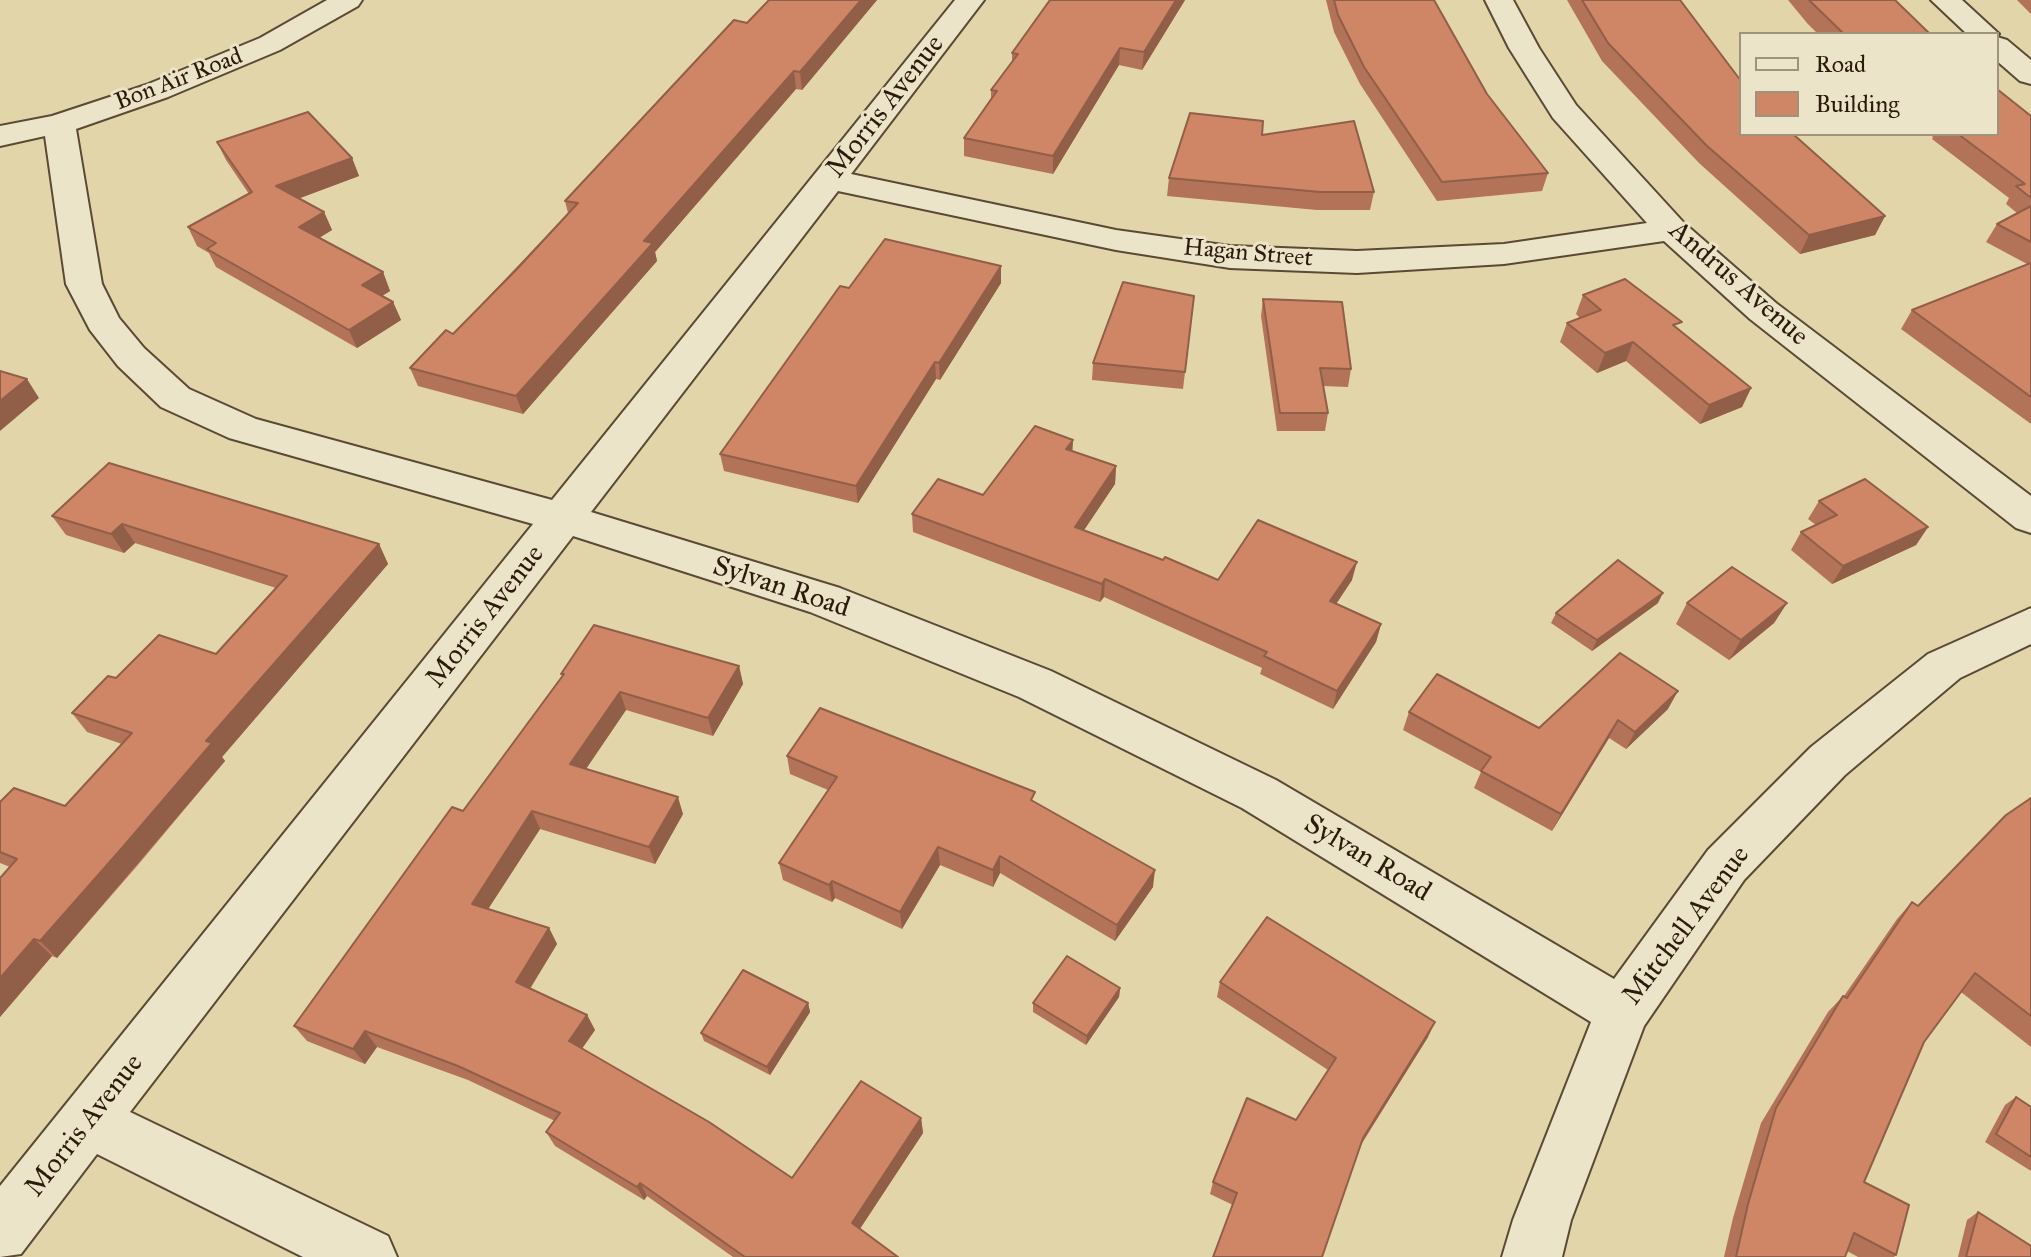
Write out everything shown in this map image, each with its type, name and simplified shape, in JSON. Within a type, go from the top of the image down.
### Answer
[{"type":"street","name":"Bon Air Road","points":[[0,136],[59,124],[157,91],[270,44],[348,0]]},
{"type":"street","name":"Morris Avenue","points":[[0,1233],[970,0]]},
{"type":"street","name":"Andrus Avenue","points":[[1499,0],[1524,48],[1564,111],[1672,230],[1763,311],[2031,518]]},
{"type":"street","points":[[1945,0],[1982,32]]},
{"type":"street","points":[[1999,48],[2031,75]]},
{"type":"street","name":"Sylvan Road","points":[[59,124],[84,284],[103,322],[131,357],[175,398],[243,429],[564,518],[825,600],[1035,684],[1259,794],[1622,1012]]},
{"type":"street","name":"Hagan Street","points":[[829,179],[1116,240],[1230,257],[1357,262],[1474,255],[1672,230]]},
{"type":"street","name":"Mitchell Avenue","points":[[1532,1257],[1542,1220],[1622,1012],[1726,865],[1828,761],[1944,666],[2031,625]]},
{"type":"street","points":[[89,1121],[367,1257]]},
{"type":"building","points":[[769,0],[861,0],[800,72],[794,71],[644,241],[653,243],[516,396],[410,368],[446,330],[453,334],[517,269],[578,203],[565,201],[734,20],[747,23]]},
{"type":"building","points":[[1050,0],[1176,0],[1144,52],[1120,48],[1053,156],[964,138],[997,91],[991,90],[1018,54],[1012,53]]},
{"type":"building","points":[[1334,0],[1434,0],[1487,94],[1548,173],[1442,182],[1364,67],[1338,15]]},
{"type":"building","points":[[1582,0],[1680,0],[1739,78],[1739,136],[1795,136],[1885,216],[1809,235],[1706,145],[1608,43]]},
{"type":"building","points":[[1809,0],[1895,0],[1928,32],[1842,32]]},
{"type":"building","points":[[1999,91],[2031,116],[2031,198],[2016,186],[2025,184],[1961,136],[1999,136]]},
{"type":"building","points":[[308,112],[352,158],[276,186],[324,212],[299,227],[383,272],[362,285],[393,302],[349,330],[207,249],[216,243],[188,227],[252,192],[217,142]]},
{"type":"building","points":[[1190,113],[1263,121],[1262,135],[1354,121],[1374,192],[1320,192],[1169,178]]},
{"type":"building","points":[[2031,206],[2031,242],[1997,224]]},
{"type":"building","points":[[885,239],[1001,266],[856,486],[720,454],[840,286],[849,288]]},
{"type":"building","points":[[2031,263],[2031,397],[1912,310]]},
{"type":"building","points":[[1625,279],[1682,322],[1673,325],[1751,388],[1709,405],[1633,342],[1605,353],[1567,323],[1601,310],[1583,295]]},
{"type":"building","points":[[1123,282],[1194,296],[1185,372],[1093,363]]},
{"type":"building","points":[[1263,299],[1342,302],[1351,369],[1320,368],[1328,413],[1280,413]]},
{"type":"building","points":[[0,371],[27,379],[0,401]]},
{"type":"building","points":[[1035,426],[1073,440],[1066,449],[1116,466],[1075,527],[1163,560],[1165,557],[1218,580],[1258,520],[1357,562],[1330,601],[1381,624],[1337,691],[1264,656],[1267,652],[1105,579],[1102,584],[912,514],[938,479],[983,495]]},
{"type":"building","points":[[109,463],[379,544],[206,741],[212,743],[122,848],[40,941],[34,939],[0,978],[0,878],[17,859],[0,852],[0,802],[14,788],[65,806],[132,733],[72,713],[108,676],[116,678],[159,635],[216,654],[287,576],[122,524],[111,534],[52,516]]},
{"type":"building","points":[[1865,479],[1928,527],[1843,566],[1801,532],[1837,515],[1819,501]]},
{"type":"building","points":[[1618,560],[1663,593],[1597,640],[1556,613]]},
{"type":"building","points":[[1732,567],[1787,603],[1741,640],[1687,603]]},
{"type":"building","points":[[594,625],[739,666],[708,718],[620,692],[570,764],[678,797],[649,847],[532,811],[472,904],[549,928],[516,982],[587,1015],[569,1041],[709,1122],[792,1178],[861,1081],[921,1118],[852,1223],[898,1257],[745,1257],[640,1183],[637,1187],[546,1132],[560,1113],[458,1066],[365,1031],[353,1049],[294,1026],[452,807],[463,811],[564,674],[561,674]]},
{"type":"building","points":[[1620,653],[1678,691],[1635,732],[1618,720],[1561,814],[1481,771],[1491,757],[1409,712],[1437,674],[1539,728]]},
{"type":"building","points":[[820,708],[1035,792],[1031,800],[1155,870],[1117,925],[1000,856],[993,870],[938,847],[900,912],[832,881],[829,885],[779,863],[837,777],[787,756]]},
{"type":"building","points":[[2031,798],[2031,1016],[1975,973],[1924,1042],[1864,1182],[1909,1205],[1896,1255],[1854,1233],[1845,1257],[1736,1257],[1776,1108],[1843,996],[1847,998],[1912,902],[1918,906],[2006,815]]},
{"type":"building","points":[[1267,917],[1435,1022],[1363,1138],[1322,1257],[1213,1257],[1237,1193],[1213,1182],[1247,1098],[1296,1120],[1336,1058],[1220,982]]},
{"type":"building","points":[[1067,956],[1120,988],[1087,1036],[1033,1003]]},
{"type":"building","points":[[743,970],[808,1003],[767,1067],[701,1033]]},
{"type":"building","points":[[2016,1097],[2031,1107],[2031,1157],[1996,1134]]},
{"type":"building","points":[[1978,1212],[2031,1246],[2031,1257],[1966,1257]]}]
